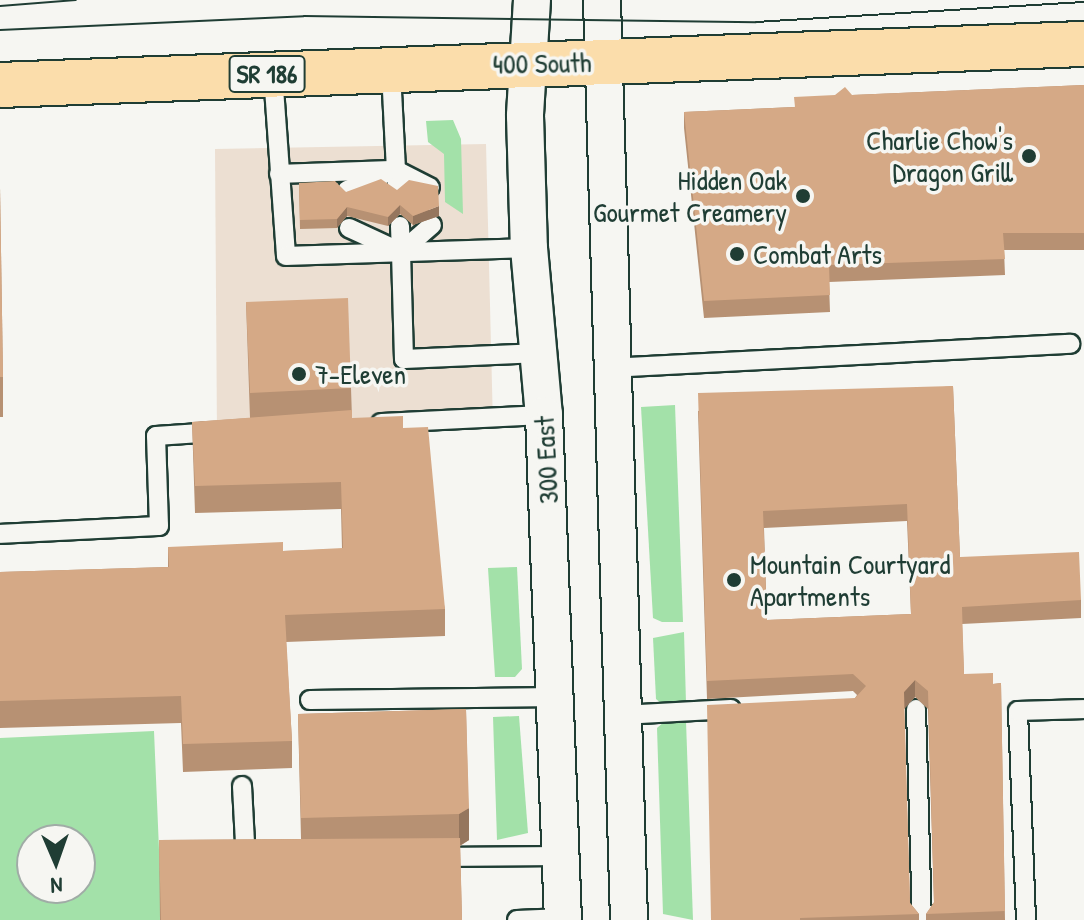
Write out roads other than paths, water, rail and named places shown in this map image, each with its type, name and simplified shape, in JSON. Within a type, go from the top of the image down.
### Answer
[{"type":"main road","name":"400 South","points":[[0,85],[1084,44]]},
{"type":"street","name":"300 East","points":[[532,0],[529,248],[544,415],[563,919]]},
{"type":"street","points":[[602,0],[609,368],[629,920]]},
{"type":"lane","points":[[391,68],[397,179]]},
{"type":"lane","points":[[273,74],[286,256],[529,248]]},
{"type":"lane","points":[[279,174],[397,179],[430,187]]},
{"type":"lane","points":[[347,190],[397,179]]},
{"type":"lane","points":[[401,252],[432,225]]},
{"type":"lane","points":[[400,226],[404,359],[540,353]]},
{"type":"lane","points":[[349,228],[401,252]]},
{"type":"lane","points":[[609,368],[1070,344]]},
{"type":"lane","points":[[363,424],[544,415]]},
{"type":"lane","points":[[0,534],[159,526],[156,436],[236,431]]},
{"type":"lane","points":[[310,700],[557,697]]},
{"type":"lane","points":[[622,715],[750,708]]},
{"type":"lane","points":[[916,709],[922,920]]},
{"type":"lane","points":[[1026,920],[1018,711],[1084,709]]},
{"type":"lane","points":[[242,786],[245,863],[276,862]]},
{"type":"lane","points":[[414,857],[560,856]]},
{"type":"lane","points":[[517,920],[563,919]]},
{"type":"tram line","points":[[0,6],[76,0]]},
{"type":"tram line","points":[[0,30],[304,16],[756,22],[1084,2]]},
{"type":"place","name":"Charlie Chow's Dragon Grill","points":[[1029,156]]},
{"type":"place","name":"Hidden Oak Gourmet Creamery","points":[[803,196]]},
{"type":"place","name":"Combat Arts","points":[[737,254]]},
{"type":"place","name":"7-Eleven","points":[[299,374]]},
{"type":"place","name":"Mountain Courtyard Apartments","points":[[734,580]]}]
